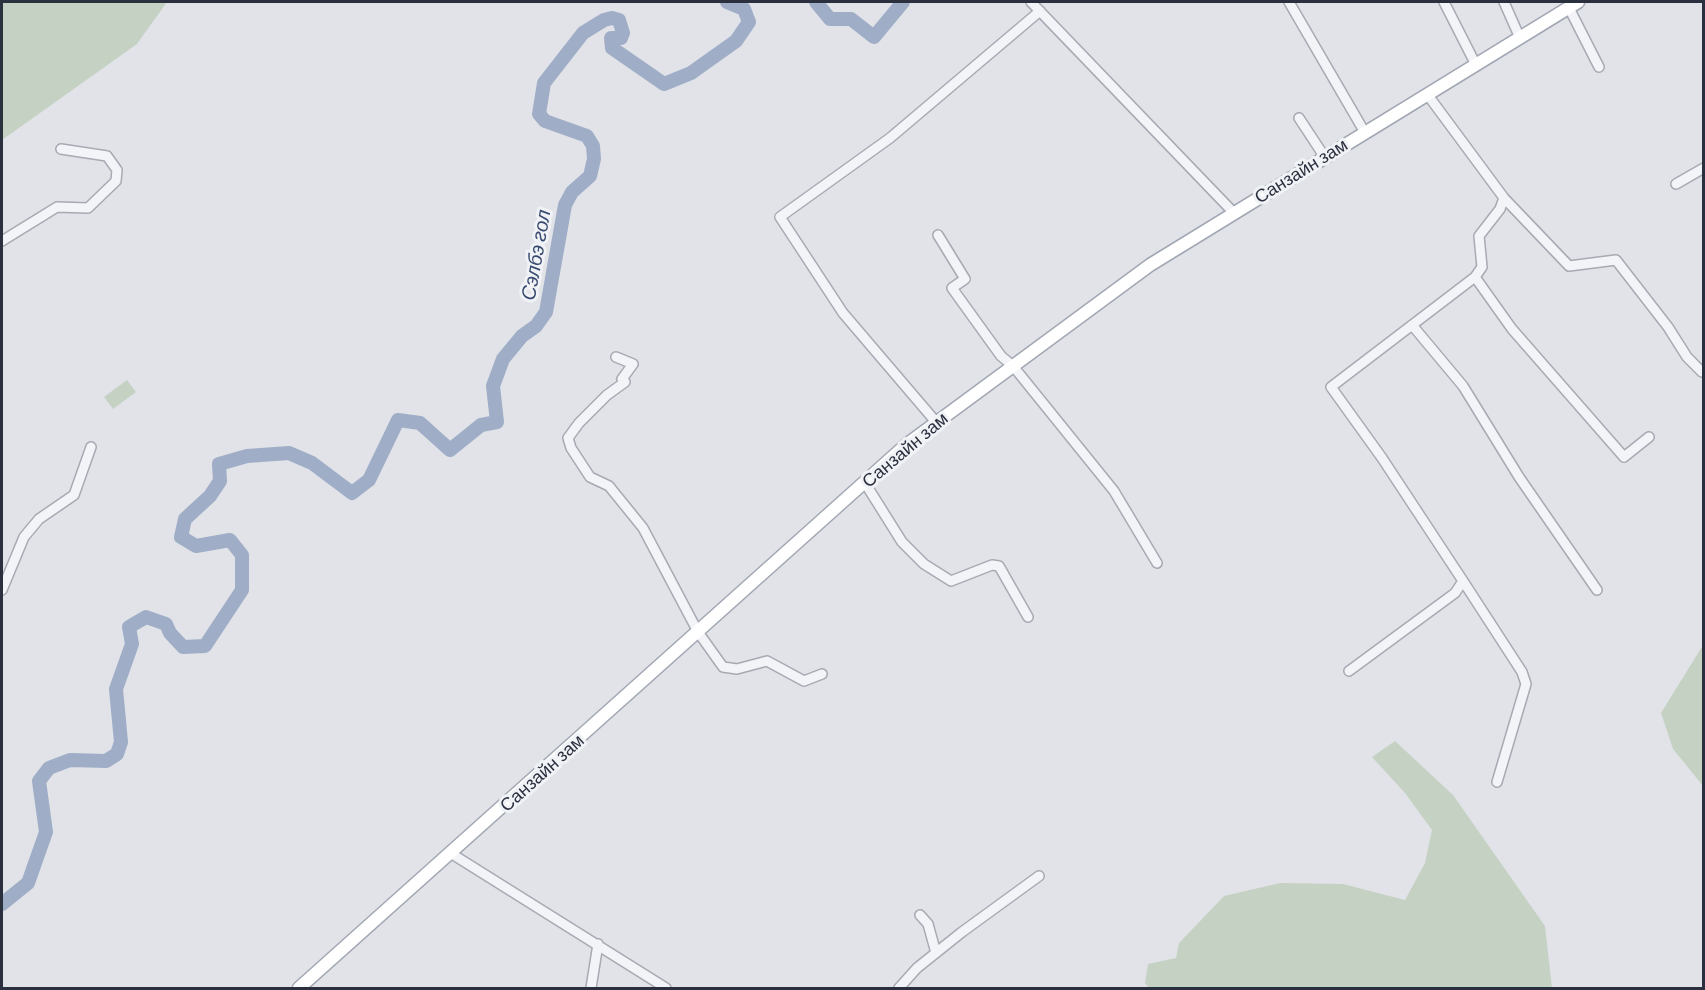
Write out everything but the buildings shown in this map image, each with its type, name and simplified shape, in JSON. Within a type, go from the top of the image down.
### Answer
[{"type":"main road","name":"Санзайн зам","points":[[299,988],[936,422],[1150,265],[1364,131],[1574,5]]},
{"type":"street","points":[[1031,2],[1234,213]]},
{"type":"street","points":[[1289,2],[1364,131]]},
{"type":"street","points":[[1444,2],[1476,65]]},
{"type":"street","points":[[1504,2],[1520,38]]},
{"type":"street","points":[[1574,5],[1599,67]]},
{"type":"street","points":[[936,422],[843,313],[780,217],[890,138],[1040,11]]},
{"type":"street","points":[[1428,94],[1504,198],[1569,266],[1616,260],[1668,327],[1687,357],[1702,372]]},
{"type":"street","points":[[1299,118],[1324,156]]},
{"type":"street","points":[[2,241],[57,207],[88,208],[116,181],[117,170],[107,156],[61,149]]},
{"type":"street","points":[[1677,184],[1704,168]]},
{"type":"street","points":[[1497,782],[1526,684],[1522,672],[1382,458],[1331,387],[1475,277],[1482,267],[1479,236],[1500,209],[1504,198]]},
{"type":"street","points":[[938,235],[964,279],[952,288],[1001,356],[1013,366],[1114,491],[1157,563]]},
{"type":"street","points":[[1475,277],[1512,329],[1624,458],[1649,437]]},
{"type":"street","points":[[1412,325],[1463,386],[1519,477],[1597,590]]},
{"type":"street","points":[[616,357],[633,364],[622,379],[625,382],[607,395],[579,423],[568,438],[568,444],[590,477],[609,486],[643,528],[698,632],[723,667],[737,669],[767,661],[804,681],[822,674]]},
{"type":"street","points":[[2,590],[24,537],[39,519],[74,495],[91,447]]},
{"type":"street","points":[[865,483],[902,542],[924,564],[951,581],[992,565],[999,566],[1028,617]]},
{"type":"street","points":[[1349,671],[1455,593],[1463,581]]},
{"type":"street","points":[[452,854],[666,988]]},
{"type":"street","points":[[899,988],[936,953],[1039,876]]},
{"type":"street","points":[[920,915],[928,924],[936,953]]},
{"type":"street","points":[[591,988],[598,944]]},
{"type":"green space","points":[[2,2],[167,2],[137,44],[2,140]]},
{"type":"green space","points":[[127,380],[136,392],[113,409],[104,397]]},
{"type":"green space","points":[[1703,645],[1703,786],[1673,749],[1661,713]]},
{"type":"green space","points":[[1395,741],[1453,795],[1545,926],[1552,988],[1149,988],[1145,983],[1148,964],[1176,958],[1179,943],[1224,896],[1280,883],[1343,884],[1405,900],[1425,863],[1432,830],[1405,793],[1372,757]]},
{"type":"waterway","name":"Сэлбэ гол","points":[[2,904],[28,883],[46,832],[39,781],[49,768],[70,760],[106,761],[117,754],[121,742],[116,689],[132,644],[129,627],[146,617],[166,624],[170,633],[183,647],[205,646],[242,590],[242,555],[230,540],[196,546],[181,537],[185,519],[210,496],[220,481],[219,464],[247,456],[289,453],[312,463],[352,493],[369,480],[398,420],[420,423],[450,450],[481,425],[497,422],[493,386],[503,359],[522,336],[536,326],[546,312],[565,205],[572,192],[590,176],[594,159],[593,146],[587,136],[545,121],[539,114],[544,83],[583,33],[604,20],[612,18],[619,20],[623,33],[621,38],[611,38],[612,48],[664,84],[691,73],[736,41],[749,22],[744,9],[727,2]]},
{"type":"waterway","points":[[816,2],[830,19],[851,19],[874,37],[903,2]]}]
